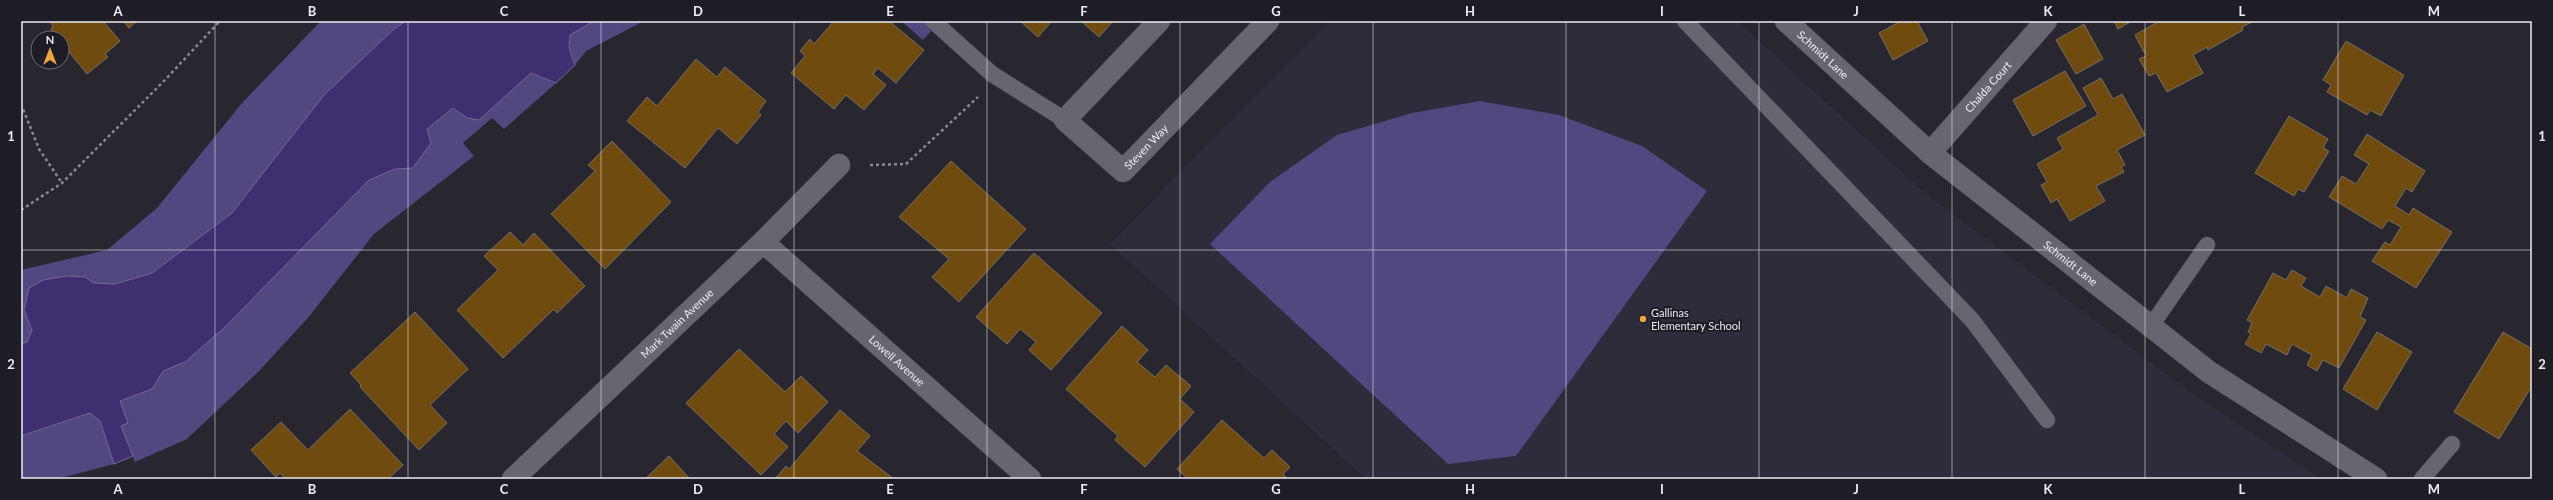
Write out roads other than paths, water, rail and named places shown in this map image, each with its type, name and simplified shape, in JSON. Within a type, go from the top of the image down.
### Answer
[{"type":"street","points":[[1065,120],[1159,21]]},
{"type":"street","name":"Steven Way","points":[[1065,120],[1123,171],[1268,21]]},
{"type":"street","name":"Schmidt Lane","points":[[1786,21],[1930,153],[2209,372],[2376,479]]},
{"type":"street","name":"Chalda Court","points":[[1930,153],[2046,21]]},
{"type":"street","name":"Mark Twain Avenue","points":[[513,479],[763,242],[839,165]]},
{"type":"street","name":"Lowell Avenue","points":[[763,242],[1030,479]]},
{"type":"lane","points":[[933,21],[992,74],[1065,120]]},
{"type":"lane","points":[[1685,21],[1972,320],[2047,420]]},
{"type":"lane","points":[[2151,326],[2207,246]]},
{"type":"lane","points":[[2422,479],[2452,444]]},
{"type":"place","name":"Gallinas Elementary School","points":[[1643,319]]}]
